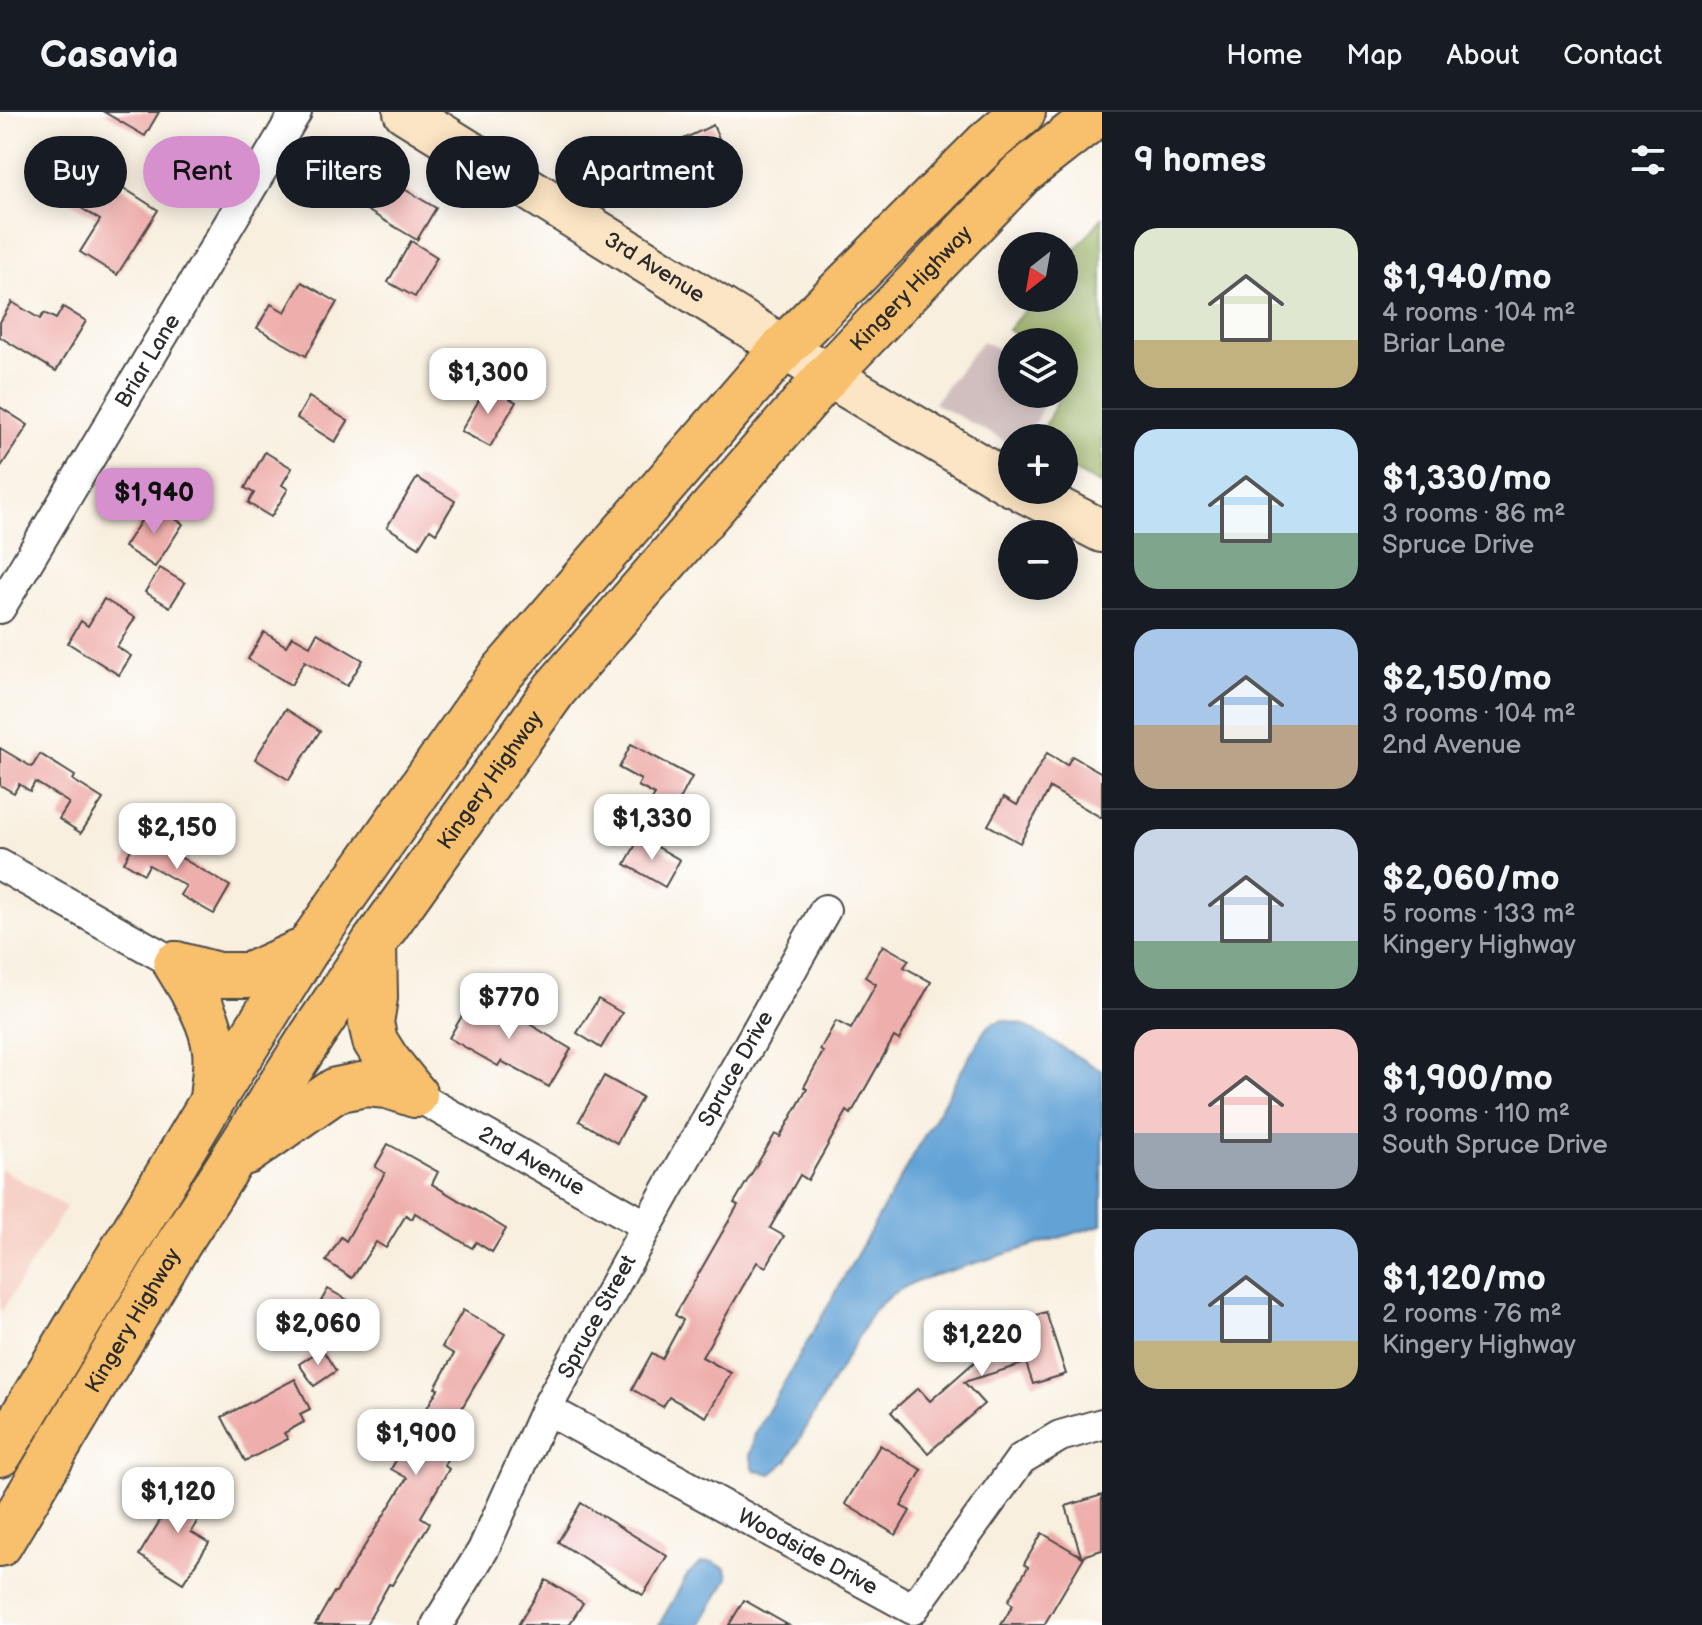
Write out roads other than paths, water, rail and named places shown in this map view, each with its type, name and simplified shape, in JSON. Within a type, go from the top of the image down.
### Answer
[{"type":"highway","name":"Kingery Highway","points":[[0,1454],[307,949],[501,674],[784,347],[992,138],[1023,112]]},
{"type":"highway","name":"Kingery Highway","points":[[0,1544],[179,1243],[311,1037],[555,689],[828,375],[1022,173],[1100,112]]},
{"type":"highway","points":[[374,943],[375,998],[371,1023],[375,1041],[415,1095]]},
{"type":"highway","points":[[176,964],[218,975],[249,975],[307,949]]},
{"type":"highway","points":[[176,964],[211,1029],[216,1053],[212,1101]]},
{"type":"highway","points":[[230,1164],[336,1090],[366,1084],[387,1086],[415,1095]]},
{"type":"street","name":"Briar Lane","points":[[0,608],[296,112]]},
{"type":"street","name":"3rd Avenue","points":[[405,112],[828,375],[998,477]]},
{"type":"street","points":[[1049,504],[1102,531]]},
{"type":"street","points":[[0,865],[176,964]]},
{"type":"street","name":"Spruce Drive","points":[[647,1226],[825,910]]},
{"type":"street","name":"2nd Avenue","points":[[415,1095],[647,1226]]},
{"type":"street","name":"Spruce Street","points":[[437,1625],[483,1550],[546,1409],[647,1226]]},
{"type":"street","name":"Woodside Drive","points":[[546,1409],[913,1609],[1021,1459],[1060,1436],[1102,1424]]},
{"type":"water","points":[[1003,1020],[1022,1024],[1102,1071],[1102,1225],[916,1281],[892,1294],[873,1311],[787,1461],[771,1474],[754,1470],[750,1455],[755,1434],[984,1031],[991,1024]]},
{"type":"water","points":[[713,1562],[726,1569],[728,1578],[700,1625],[659,1625],[688,1574],[701,1563]]}]
